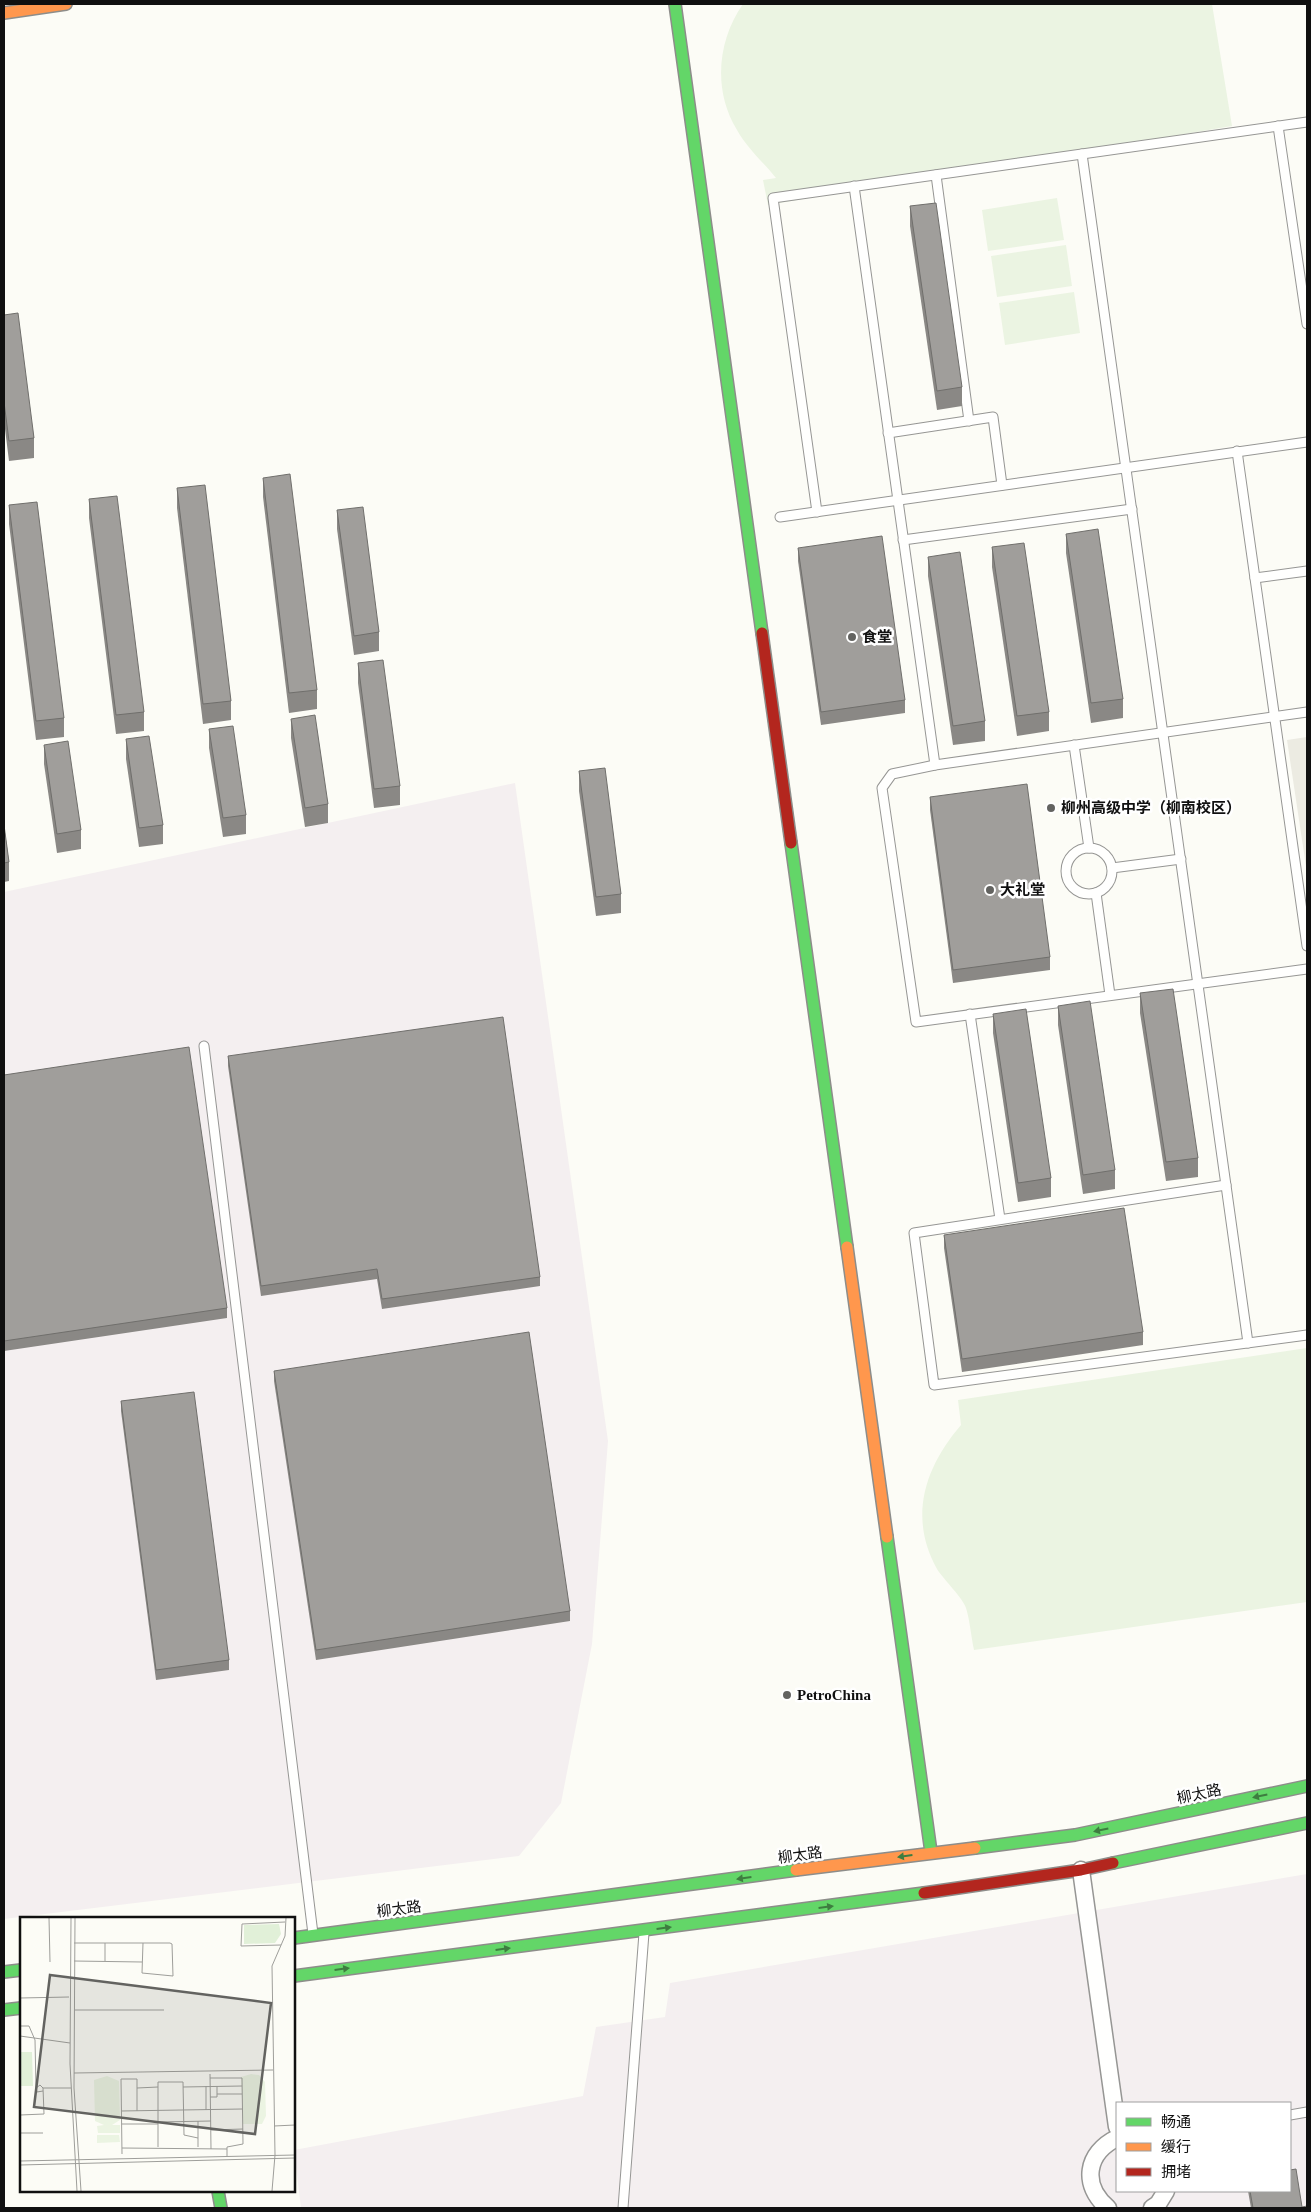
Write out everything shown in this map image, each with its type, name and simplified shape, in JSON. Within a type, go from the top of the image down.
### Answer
[{"type":"main road","points":[[4,13],[66,4]]},
{"type":"main road","points":[[674,4],[931,1852]]},
{"type":"main road","name":"柳太路","points":[[295,1938],[931,1852],[952,1852],[1075,1835],[1307,1786]]},
{"type":"main road","points":[[295,1976],[843,1905],[1081,1870],[1307,1823]]},
{"type":"main road","points":[[4,1972],[20,1970]]},
{"type":"main road","points":[[4,2010],[20,2008]]},
{"type":"main road","points":[[218,2192],[221,2208]]},
{"type":"street","points":[[1081,1870],[1116,2120]]},
{"type":"street","points":[[1108,2208],[1099,2201],[1093,2189],[1090,2176],[1092,2164],[1098,2152],[1107,2143],[1116,2138]]},
{"type":"street","points":[[1152,2208],[1158,2204],[1165,2192]]},
{"type":"lane","points":[[817,512],[773,198],[1307,122]]},
{"type":"lane","points":[[1278,126],[1307,324]]},
{"type":"lane","points":[[1082,154],[1248,1343]]},
{"type":"lane","points":[[936,175],[969,421]]},
{"type":"lane","points":[[854,186],[935,765]]},
{"type":"lane","points":[[888,433],[993,417],[1002,485]]},
{"type":"lane","points":[[780,517],[1307,442]]},
{"type":"lane","points":[[1237,451],[1307,946]]},
{"type":"lane","points":[[904,540],[1132,509]]},
{"type":"lane","points":[[1255,578],[1307,570]]},
{"type":"lane","points":[[1307,712],[935,765],[892,774],[882,788],[916,1022],[1307,969]]},
{"type":"lane","points":[[1074,745],[1089,848]]},
{"type":"lane","points":[[1089,848],[1103,852],[1112,868],[1111,880],[1107,886],[1096,893],[1086,894],[1079,892],[1068,881],[1066,873],[1067,866],[1075,853],[1089,848]]},
{"type":"lane","points":[[1112,868],[1181,859]]},
{"type":"lane","points":[[1096,893],[1110,995]]},
{"type":"lane","points":[[970,1014],[1000,1219]]},
{"type":"lane","points":[[204,1046],[314,1935]]},
{"type":"lane","points":[[1226,1186],[914,1233],[934,1385],[1307,1334]]},
{"type":"lane","points":[[622,2208],[644,1930]]},
{"type":"lane","points":[[1291,2115],[1307,2112]]},
{"type":"shaded area","points":[[1307,737],[1307,873],[1287,740]]},
{"type":"shaded area","points":[[515,783],[608,1441],[592,1644],[561,1803],[519,1856],[4,1919],[4,892]]},
{"type":"shaded area","points":[[1307,1874],[1307,2208],[301,2208],[295,2150],[583,2096],[596,2027],[665,2017],[670,1983]]},
{"type":"green space","points":[[743,4],[1212,4],[1232,126],[768,205],[763,180],[776,178],[741,137],[729,115],[721,83],[723,50],[734,18]]},
{"type":"green space","points":[[1057,198],[1064,240],[988,251],[982,210]]},
{"type":"green space","points":[[1066,245],[1072,286],[997,297],[991,256]]},
{"type":"green space","points":[[1074,292],[1080,333],[1005,345],[999,303]]},
{"type":"green space","points":[[1307,1348],[1307,1602],[974,1650],[966,1608],[937,1569],[928,1550],[923,1530],[922,1512],[930,1475],[948,1441],[961,1425],[958,1400]]},
{"type":"building","points":[[936,203],[962,387],[937,391],[910,206]]},
{"type":"building","points":[[18,313],[34,438],[9,441],[4,402],[4,315]]},
{"type":"building","points":[[290,474],[317,690],[289,693],[263,478]]},
{"type":"building","points":[[205,485],[231,701],[203,704],[177,488]]},
{"type":"building","points":[[117,496],[144,712],[116,715],[89,499]]},
{"type":"building","points":[[37,502],[64,718],[36,721],[9,505]]},
{"type":"building","points":[[363,507],[379,632],[354,636],[337,510]]},
{"type":"building","points":[[1098,529],[1123,699],[1091,703],[1066,534]]},
{"type":"building","name":"食堂","points":[[882,536],[905,700],[821,712],[798,548]]},
{"type":"building","points":[[1024,543],[1049,712],[1017,716],[992,547]]},
{"type":"building","points":[[960,552],[985,721],[953,726],[928,557]]},
{"type":"building","points":[[383,660],[400,786],[374,789],[358,663]]},
{"type":"building","points":[[315,715],[328,804],[305,808],[291,719]]},
{"type":"building","points":[[233,726],[246,815],[223,818],[209,729]]},
{"type":"building","points":[[149,736],[163,825],[139,828],[126,739]]},
{"type":"building","points":[[68,741],[81,830],[57,834],[44,745]]},
{"type":"building","points":[[605,768],[621,894],[596,897],[579,771]]},
{"type":"building","name":"大礼堂","points":[[1027,784],[1050,957],[953,970],[930,797]]},
{"type":"building","points":[[4,825],[9,862],[4,863]]},
{"type":"building","points":[[1173,989],[1198,1158],[1166,1162],[1140,993]]},
{"type":"building","points":[[1090,1001],[1115,1170],[1083,1175],[1058,1006]]},
{"type":"building","points":[[1026,1009],[1051,1178],[1018,1183],[993,1014]]},
{"type":"building","points":[[503,1017],[540,1277],[382,1299],[377,1269],[261,1286],[228,1056]]},
{"type":"building","points":[[189,1047],[227,1308],[4,1341],[4,1075]]},
{"type":"building","points":[[1124,1208],[1143,1332],[962,1359],[944,1235]]},
{"type":"building","points":[[529,1332],[570,1611],[316,1650],[274,1371]]},
{"type":"building","points":[[194,1392],[229,1660],[156,1670],[121,1401]]},
{"type":"building","points":[[1296,2169],[1302,2207],[1307,2206],[1307,2208],[1253,2208],[1250,2192],[1291,2192],[1291,2170]]},
{"type":"traffic: fast","points":[[675,4],[762,633]]},
{"type":"traffic: fast","points":[[791,843],[847,1247]]},
{"type":"traffic: fast","points":[[887,1537],[931,1852]]},
{"type":"traffic: fast","points":[[975,1848],[1075,1835],[1307,1786]]},
{"type":"traffic: fast","points":[[1113,1863],[1307,1823]]},
{"type":"traffic: fast","points":[[295,1938],[796,1870]]},
{"type":"traffic: fast","points":[[295,1976],[924,1893]]},
{"type":"traffic: fast","points":[[4,1972],[20,1970]]},
{"type":"traffic: fast","points":[[4,2010],[20,2008]]},
{"type":"traffic: fast","points":[[218,2192],[221,2208]]},
{"type":"traffic: slow","points":[[4,13],[66,4]]},
{"type":"traffic: slow","points":[[847,1247],[887,1537]]},
{"type":"traffic: slow","points":[[796,1870],[975,1848]]},
{"type":"traffic: jam","points":[[762,633],[791,843]]},
{"type":"traffic: jam","points":[[924,1893],[1081,1870],[1113,1863]]},
{"type":"place","name":"食堂","points":[[852,637]]},
{"type":"place","name":"柳州高级中学（柳南校区）","points":[[1051,808]]},
{"type":"place","name":"大礼堂","points":[[990,890]]},
{"type":"place","name":"PetroChina","points":[[787,1695]]}]
